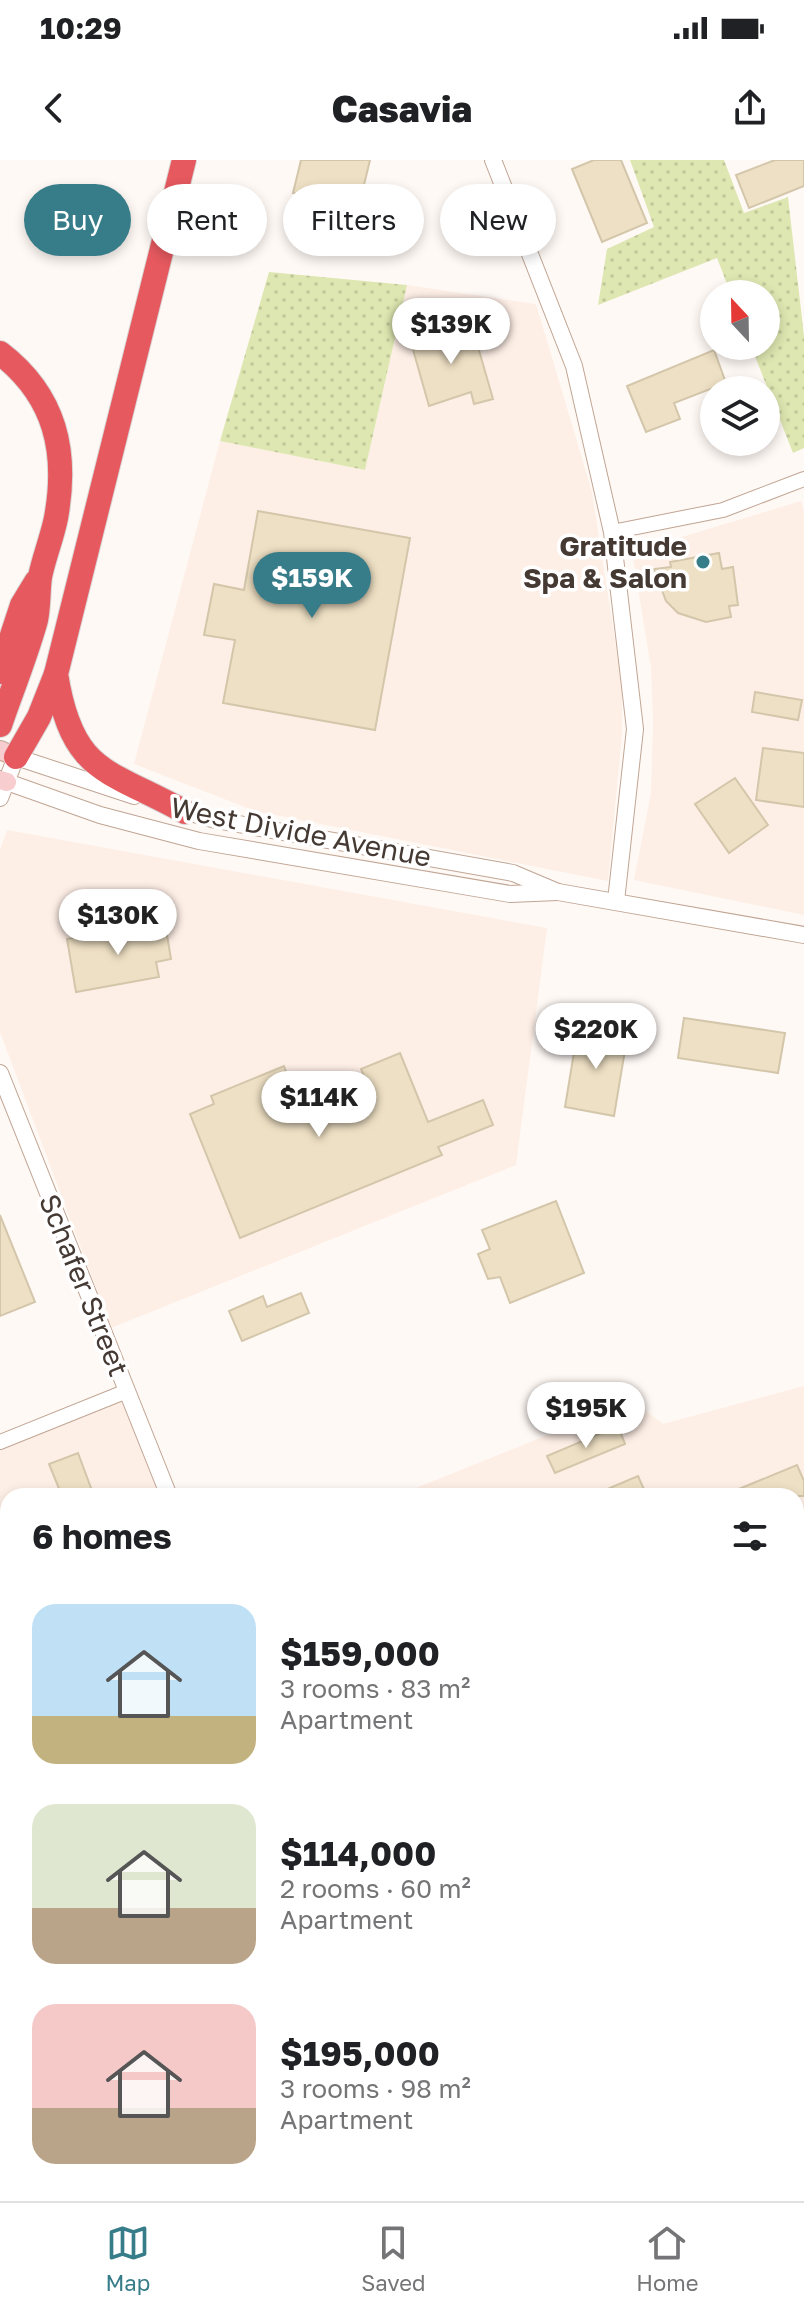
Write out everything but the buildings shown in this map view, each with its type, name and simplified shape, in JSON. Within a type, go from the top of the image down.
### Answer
[{"type":"highway","points":[[8,754],[39,717],[56,674],[184,160]]},
{"type":"highway","points":[[0,353],[19,369],[40,398],[61,450],[56,518],[40,577],[37,617],[0,725]]},
{"type":"highway","points":[[0,672],[22,605],[40,577]]},
{"type":"highway","points":[[56,674],[68,723],[90,760],[112,778],[185,812]]},
{"type":"street","points":[[493,160],[574,366],[612,532],[636,738],[616,901]]},
{"type":"street","points":[[612,532],[723,510],[804,479]]},
{"type":"street","points":[[2,787],[8,754]]},
{"type":"street","name":"West Divide Avenue","points":[[8,754],[185,812],[513,873],[558,892]]},
{"type":"street","name":"West Divide Avenue","points":[[2,787],[199,841],[510,894],[558,892],[616,901],[804,935]]},
{"type":"street","name":"Schafer Street","points":[[1,1079],[166,1488]]},
{"type":"street","points":[[0,1442],[127,1391]]},
{"type":"shaded area","points":[[407,285],[536,304],[592,492],[622,686],[622,734],[608,881],[255,811],[134,764],[220,441],[365,470]]},
{"type":"shaded area","points":[[801,501],[804,511],[804,915],[634,880],[651,793],[653,722],[651,668],[632,552]]},
{"type":"shaded area","points":[[7,830],[547,928],[516,1165],[111,1328],[0,1032],[0,850]]},
{"type":"shaded area","points":[[804,1386],[804,1488],[416,1488],[633,1401],[663,1424]]},
{"type":"shaded area","points":[[127,1391],[166,1488],[0,1488],[0,1442]]},
{"type":"green space","points":[[630,160],[724,160],[744,213],[788,197],[804,336],[804,448],[793,453],[780,420],[780,376],[763,376],[756,360],[780,360],[780,280],[726,280],[717,258],[598,305],[607,249],[654,227]]},
{"type":"green space","points":[[269,272],[407,285],[365,470],[220,441]]},
{"type":"place","name":"Gratitude Spa & Salon","points":[[703,562]]}]
